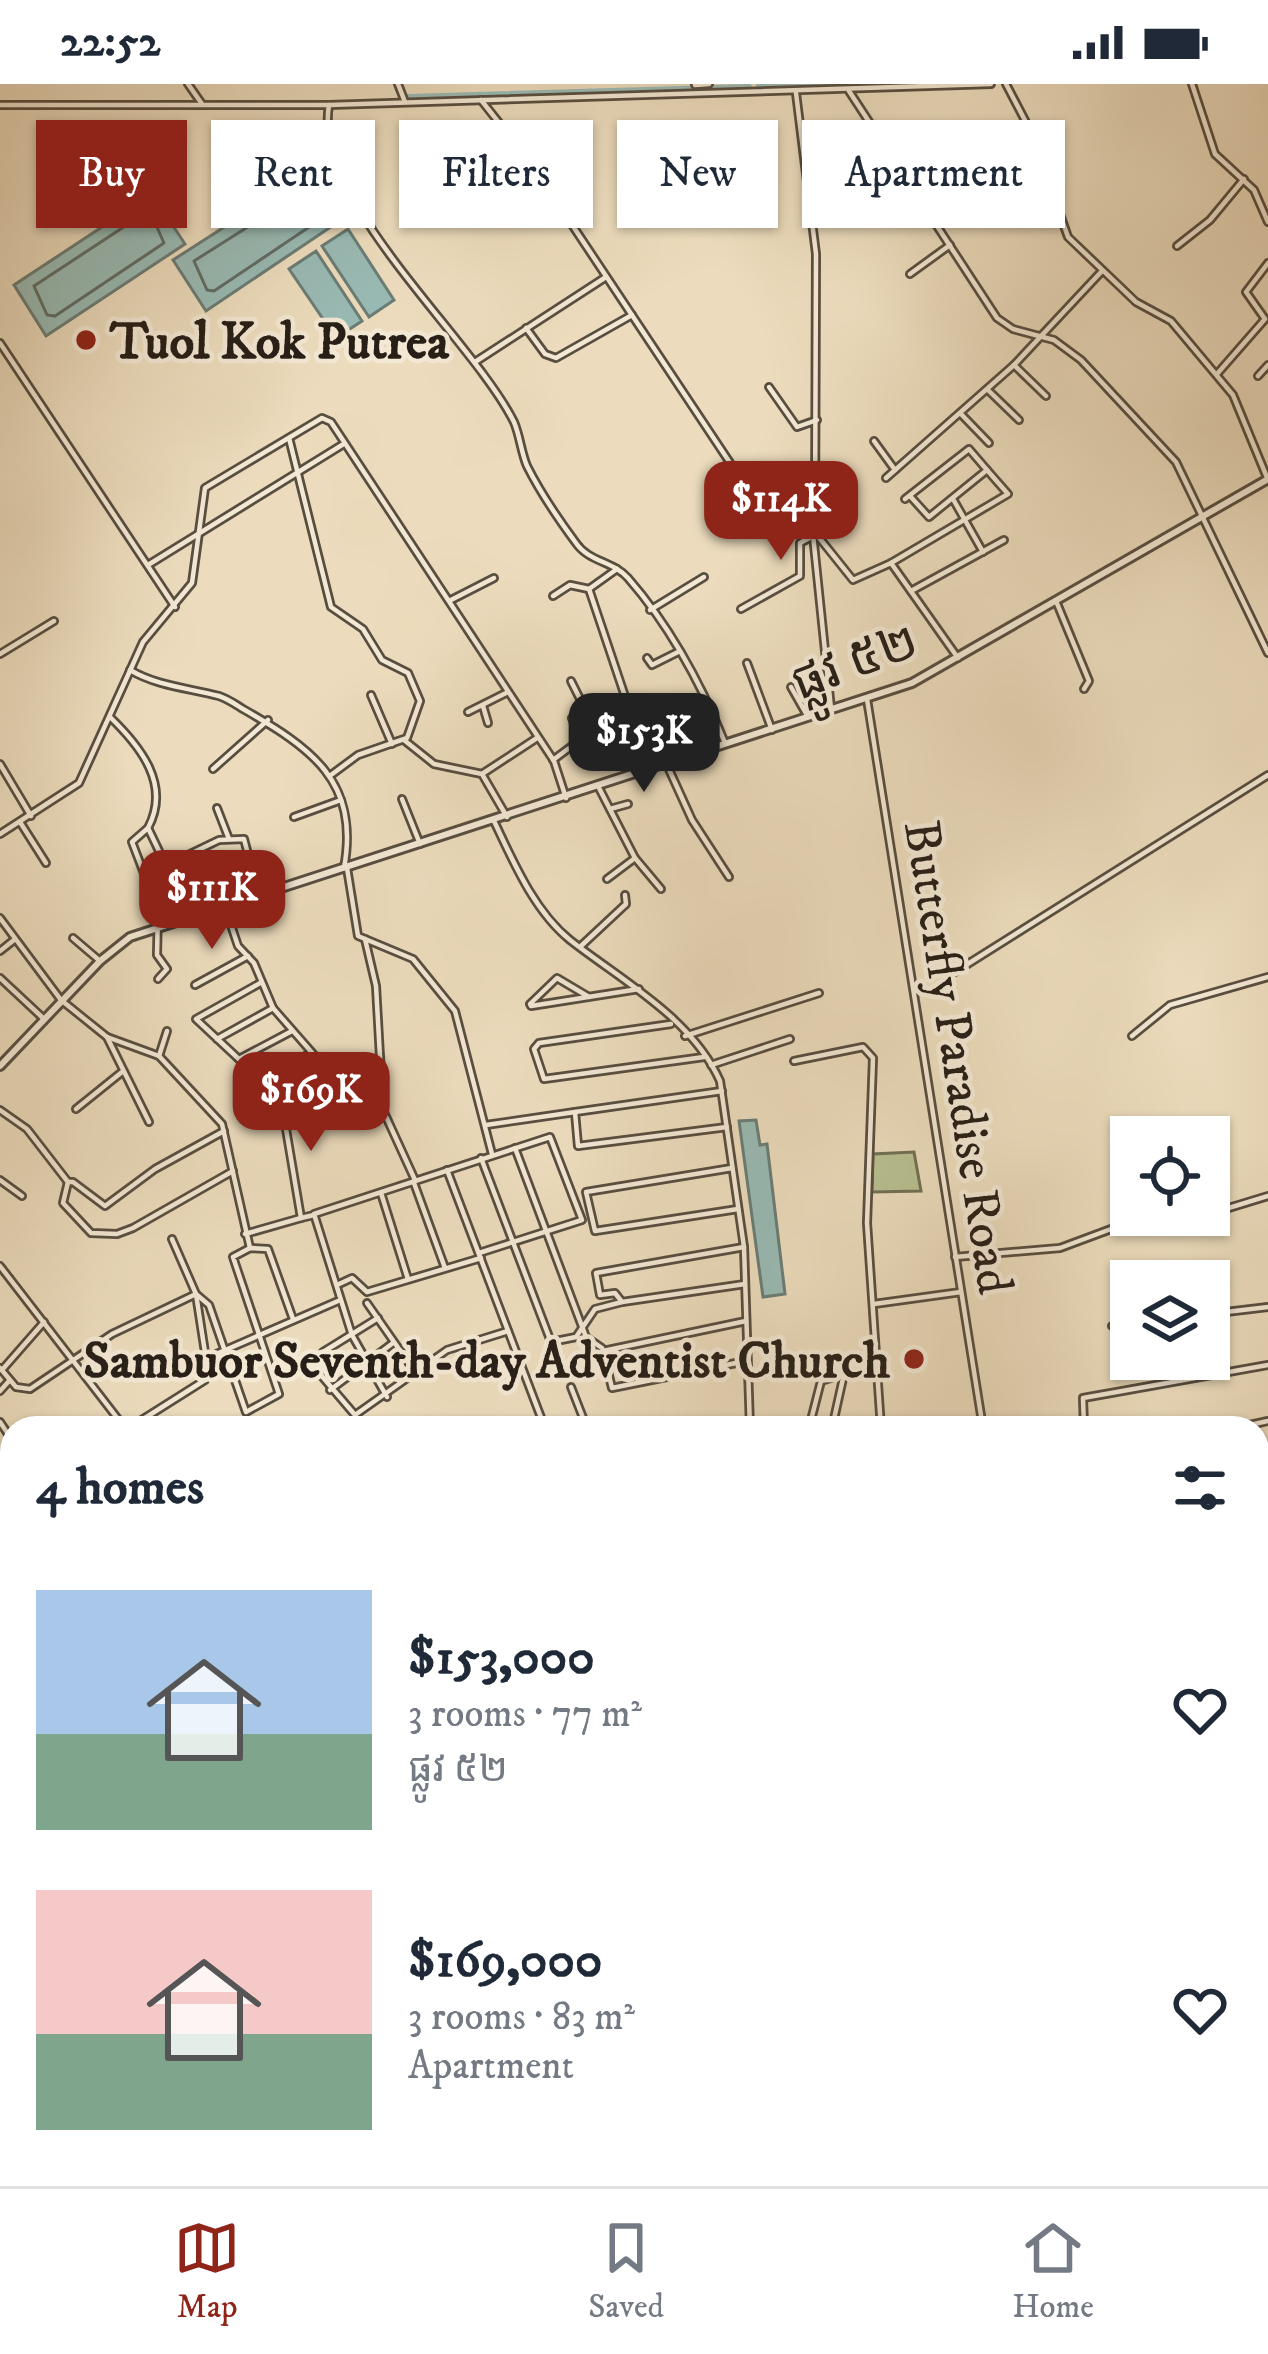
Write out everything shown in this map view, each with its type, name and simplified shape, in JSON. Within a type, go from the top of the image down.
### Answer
[{"type":"street","points":[[188,84],[202,106]]},
{"type":"street","points":[[398,84],[405,102]]},
{"type":"street","points":[[694,85],[709,84]]},
{"type":"street","points":[[753,84],[759,94]]},
{"type":"street","points":[[0,105],[329,105],[991,84]]},
{"type":"street","points":[[1006,84],[1025,120]]},
{"type":"street","points":[[1192,84],[1215,154],[1244,179],[1268,222]]},
{"type":"street","points":[[852,89],[871,120]]},
{"type":"street","points":[[796,92],[816,254],[818,420],[813,531],[831,710]]},
{"type":"street","points":[[481,99],[531,163],[772,526],[782,531],[802,518],[847,577],[861,578],[1008,494],[969,449],[907,498],[928,517],[987,470]]},
{"type":"street","points":[[329,105],[335,167],[420,298],[514,423],[526,464],[577,545],[587,556],[618,569],[650,610],[706,694],[726,745]]},
{"type":"street","points":[[1177,246],[1210,220],[1244,179]]},
{"type":"street","points":[[939,228],[1001,322],[1043,336],[1081,360],[1176,462],[1268,652]]},
{"type":"street","points":[[1064,228],[1068,237],[1136,302],[1171,321],[1244,414],[1268,479]]},
{"type":"street","points":[[910,274],[950,245]]},
{"type":"street","points":[[1215,376],[1267,320],[1246,292],[1268,263]]},
{"type":"street","points":[[886,478],[988,390],[1102,271]]},
{"type":"street","points":[[473,363],[606,277]]},
{"type":"street","points":[[526,328],[545,354],[556,358],[632,315]]},
{"type":"street","points":[[0,343],[175,607]]},
{"type":"street","points":[[1014,365],[1046,396]]},
{"type":"street","points":[[1258,376],[1268,365]]},
{"type":"street","points":[[769,387],[797,427],[818,420]]},
{"type":"street","points":[[988,390],[1019,420]]},
{"type":"street","points":[[961,415],[989,442]]},
{"type":"street","points":[[0,834],[79,783],[143,642],[175,607],[196,570],[205,488],[327,419],[554,760],[566,798]]},
{"type":"street","points":[[290,438],[331,608],[363,629],[382,660],[408,674],[421,701],[404,740],[358,755],[331,775]]},
{"type":"street","points":[[874,441],[895,470]]},
{"type":"street","points":[[148,565],[344,444]]},
{"type":"street","name":"ផ្លូវ ៥២","points":[[0,1066],[100,961],[130,937],[926,678],[1268,479]]},
{"type":"street","points":[[952,498],[983,552]]},
{"type":"street","points":[[741,609],[800,576],[800,543],[813,531]]},
{"type":"street","points":[[911,591],[1004,540]]},
{"type":"street","points":[[890,563],[958,658]]},
{"type":"street","points":[[589,590],[618,569]]},
{"type":"street","points":[[650,610],[704,577]]},
{"type":"street","points":[[450,601],[494,578]]},
{"type":"street","points":[[553,596],[570,585],[589,590]]},
{"type":"street","points":[[589,590],[650,771]]},
{"type":"street","points":[[1056,601],[1090,681],[1084,689]]},
{"type":"street","points":[[0,654],[54,621]]},
{"type":"street","points":[[647,658],[652,665],[678,652]]},
{"type":"street","points":[[747,664],[772,730]]},
{"type":"street","points":[[130,670],[153,683],[173,682],[224,698],[268,720],[331,775],[349,833],[345,868],[352,922],[364,939],[376,986],[383,1110],[445,1268]]},
{"type":"street","points":[[554,760],[580,740],[572,718],[583,705],[571,681]]},
{"type":"street","points":[[791,687],[808,717]]},
{"type":"street","points":[[468,712],[508,692]]},
{"type":"street","points":[[371,695],[392,744]]},
{"type":"street","name":"Butterfly Paradise Road","points":[[866,697],[981,1416]]},
{"type":"street","points":[[483,706],[488,723]]},
{"type":"street","points":[[606,714],[614,717],[629,709]]},
{"type":"street","points":[[110,717],[141,746],[152,767],[155,814],[132,846],[160,927],[157,954],[167,970],[158,979]]},
{"type":"street","points":[[213,769],[268,720]]},
{"type":"street","points":[[404,740],[434,764],[482,774],[537,738]]},
{"type":"street","points":[[0,764],[31,816]]},
{"type":"street","points":[[667,765],[692,820],[729,877]]},
{"type":"street","points":[[482,774],[507,817]]},
{"type":"street","points":[[956,972],[1268,775]]},
{"type":"street","points":[[599,788],[635,858],[661,889]]},
{"type":"street","points":[[403,799],[420,844]]},
{"type":"street","points":[[294,817],[340,800]]},
{"type":"street","points":[[610,809],[628,804]]},
{"type":"street","points":[[217,808],[229,839]]},
{"type":"street","points":[[494,821],[542,907],[581,946],[639,988],[704,1057],[722,1091],[743,1247],[749,1416]]},
{"type":"street","points":[[20,822],[46,863]]},
{"type":"street","points":[[148,828],[159,850]]},
{"type":"street","points":[[188,855],[229,839],[246,841],[260,896]]},
{"type":"street","points":[[607,880],[635,858]]},
{"type":"street","points":[[581,946],[626,904],[625,895]]},
{"type":"street","points":[[225,907],[238,946],[248,956],[273,1008],[322,1064],[328,1113],[284,1116]]},
{"type":"street","points":[[0,918],[61,1000],[107,1037],[159,1056],[224,1131],[250,1248]]},
{"type":"street","points":[[73,938],[100,961]]},
{"type":"street","points":[[364,939],[413,959],[455,1011],[492,1154]]},
{"type":"street","points":[[0,951],[14,940]]},
{"type":"street","points":[[195,985],[248,956]]},
{"type":"street","points":[[1132,1036],[1170,1005],[1268,977]]},
{"type":"street","points":[[0,978],[44,1019]]},
{"type":"street","points":[[589,997],[557,978],[530,1004],[531,1006],[589,997],[639,988]]},
{"type":"street","points":[[262,982],[196,1017],[284,1116],[302,1218]]},
{"type":"street","points":[[685,1036],[819,993]]},
{"type":"street","points":[[217,1039],[273,1008]]},
{"type":"street","points":[[672,1024],[539,1043],[534,1048],[541,1077],[704,1057]]},
{"type":"street","points":[[159,1056],[167,1031]]},
{"type":"street","points":[[238,1059],[292,1031]]},
{"type":"street","points":[[107,1037],[148,1121]]},
{"type":"street","points":[[711,1066],[790,1039]]},
{"type":"street","points":[[794,1061],[862,1047],[873,1058],[867,1223],[879,1416]]},
{"type":"street","points":[[254,1084],[311,1053]]},
{"type":"street","points":[[76,1109],[122,1072]]},
{"type":"street","points":[[273,1106],[325,1079]]},
{"type":"street","points":[[484,1125],[722,1091]]},
{"type":"street","points":[[0,1110],[27,1129],[68,1182],[80,1184],[105,1206],[154,1169],[224,1131]]},
{"type":"street","points":[[575,1112],[580,1149],[727,1127]]},
{"type":"street","points":[[245,1234],[552,1139],[582,1220],[367,1292],[352,1278],[335,1286]]},
{"type":"street","points":[[515,1148],[589,1341],[604,1348],[746,1321]]},
{"type":"street","points":[[482,1158],[549,1340],[571,1340],[595,1309],[622,1301],[745,1284]]},
{"type":"street","points":[[733,1168],[586,1192],[595,1231],[738,1209]]},
{"type":"street","points":[[446,1170],[540,1416]]},
{"type":"street","points":[[68,1182],[63,1203],[91,1233],[105,1235],[133,1228],[233,1171]]},
{"type":"street","points":[[0,1180],[22,1196]]},
{"type":"street","points":[[380,1191],[408,1279]]},
{"type":"street","points":[[1230,1207],[1268,1196]]},
{"type":"street","points":[[314,1216],[352,1335],[365,1366],[387,1396]]},
{"type":"street","points":[[955,1257],[1060,1248],[1110,1229]]},
{"type":"street","points":[[146,1416],[205,1380],[207,1358],[196,1294],[172,1240]]},
{"type":"street","points":[[622,1301],[615,1293],[600,1295],[597,1271],[743,1247]]},
{"type":"street","points":[[196,1294],[209,1304],[246,1412],[279,1394],[232,1259],[250,1248],[268,1249],[292,1319]]},
{"type":"street","points":[[0,1266],[118,1416]]},
{"type":"street","points":[[874,1304],[962,1292]]},
{"type":"street","points":[[44,1322],[1,1369],[9,1381],[30,1389],[112,1334],[196,1294]]},
{"type":"street","points":[[207,1358],[340,1300]]},
{"type":"street","points":[[367,1303],[417,1375]]},
{"type":"street","points":[[1230,1312],[1268,1307]]},
{"type":"street","points":[[323,1352],[378,1318]]},
{"type":"street","points":[[320,1374],[351,1415],[387,1396],[447,1350],[508,1331]]},
{"type":"street","points":[[330,1390],[395,1342]]},
{"type":"street","points":[[604,1348],[612,1388],[746,1361]]},
{"type":"street","points":[[1084,1416],[1083,1399],[1268,1365]]},
{"type":"street","points":[[812,1416],[821,1381],[844,1374],[877,1375]]},
{"type":"street","points":[[835,1416],[844,1374]]},
{"type":"street","points":[[0,1391],[9,1381]]},
{"type":"street","points":[[571,1387],[582,1416]]},
{"type":"green space","points":[[914,1152],[921,1191],[872,1192],[873,1154]]},
{"type":"water","points":[[100,228],[174,228],[185,244],[46,336],[14,285]]},
{"type":"water","points":[[223,228],[329,228],[206,311],[173,260]]},
{"type":"water","points":[[348,229],[394,300],[369,317],[322,246]]},
{"type":"water","points":[[316,251],[362,321],[336,338],[289,269]]},
{"type":"water","points":[[756,1120],[760,1145],[767,1144],[785,1294],[763,1297],[739,1121]]},
{"type":"waterway","points":[[759,86],[849,84]]},
{"type":"waterway","points":[[861,84],[870,84]]},
{"type":"waterway","points":[[408,97],[749,87]]},
{"type":"place","name":"Tuol Kok Putrea","points":[[86,340]]},
{"type":"place","name":"Sambuor Seventh-day Adventist Church","points":[[914,1359]]}]
